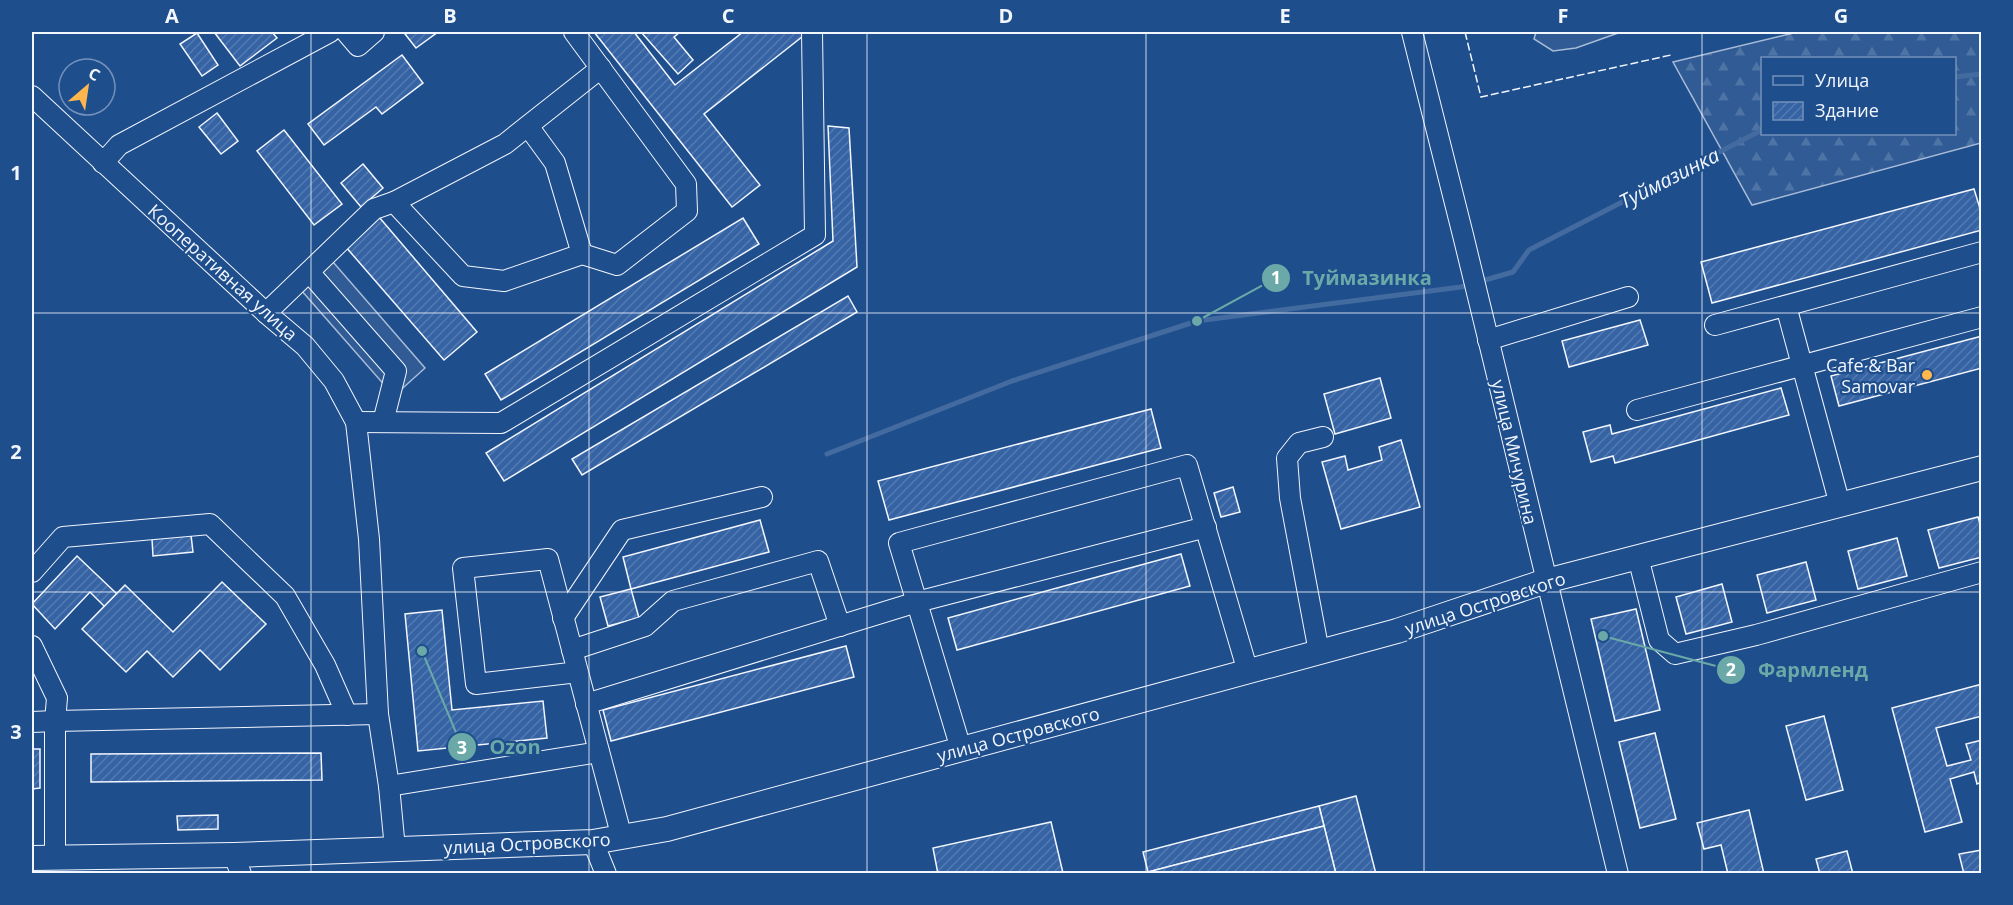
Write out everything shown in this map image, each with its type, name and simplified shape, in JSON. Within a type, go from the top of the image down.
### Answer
[{"type":"main road","name":"улица Островского","points":[[43,857],[238,864],[395,849],[593,842],[667,829],[1397,631],[1546,581],[1982,468]]},
{"type":"street","points":[[103,163],[119,145],[330,32]]},
{"type":"street","points":[[346,32],[358,46],[374,32]]},
{"type":"street","points":[[394,202],[463,276],[504,281],[582,254],[617,265],[687,211],[686,184],[574,32]]},
{"type":"street","points":[[356,422],[501,423],[815,235],[812,32]]},
{"type":"street","name":"улица Мичурина","points":[[1412,32],[1618,873]]},
{"type":"street","points":[[266,313],[374,209],[394,202],[505,144],[601,68]]},
{"type":"street","name":"Кооперативная улица","points":[[32,96],[266,313],[305,346],[334,381],[356,422],[369,539],[378,714],[389,786],[395,849]]},
{"type":"street","points":[[528,126],[555,163],[582,254]]},
{"type":"street","points":[[1715,325],[1982,252]]},
{"type":"street","points":[[309,272],[396,371],[383,422]]},
{"type":"street","points":[[1488,340],[1628,297]]},
{"type":"street","points":[[1786,306],[1840,504]]},
{"type":"street","points":[[1637,410],[1982,317]]},
{"type":"street","points":[[1319,652],[1290,498],[1287,458],[1299,443],[1323,437]]},
{"type":"street","points":[[961,749],[899,543],[1187,465],[1248,672]]},
{"type":"street","points":[[563,618],[622,530],[762,497]]},
{"type":"street","points":[[32,572],[63,537],[210,524],[285,596],[325,665],[347,715]]},
{"type":"street","points":[[586,704],[917,602],[1206,527]]},
{"type":"street","points":[[1638,557],[1659,640],[1675,654],[1756,635],[1982,572]]},
{"type":"street","points":[[578,672],[476,684],[463,568],[548,559],[563,618],[578,672],[622,838]]},
{"type":"street","points":[[572,650],[645,626],[673,601],[818,561],[840,626]]},
{"type":"street","points":[[32,646],[57,698],[43,857]]},
{"type":"street","points":[[32,722],[378,714]]},
{"type":"street","points":[[389,786],[599,752]]},
{"type":"street","points":[[593,842],[606,873]]},
{"type":"shaded area","points":[[1536,32],[1621,32],[1576,48],[1553,51],[1534,39]]},
{"type":"shaded area","points":[[333,262],[425,368],[394,396],[301,290]]},
{"type":"green space","points":[[1798,32],[1981,32],[1981,143],[1752,205],[1673,62]]},
{"type":"building","points":[[214,32],[272,32],[277,38],[240,66]]},
{"type":"building","points":[[438,32],[416,48],[405,34]]},
{"type":"building","points":[[594,32],[634,32],[675,85],[743,32],[806,32],[704,114],[760,185],[732,207]]},
{"type":"building","points":[[641,32],[680,32],[674,37],[693,60],[678,74]]},
{"type":"building","points":[[197,33],[218,65],[202,76],[180,44]]},
{"type":"building","points":[[402,55],[423,83],[382,114],[376,107],[324,145],[308,124]]},
{"type":"building","points":[[217,113],[238,141],[221,154],[199,127]]},
{"type":"building","points":[[828,126],[849,128],[857,267],[504,481],[486,453],[833,241]]},
{"type":"building","points":[[284,130],[342,204],[314,225],[257,151]]},
{"type":"building","points":[[363,164],[383,188],[361,207],[341,183]]},
{"type":"building","points":[[1974,189],[1982,215],[1982,230],[1712,303],[1701,262]]},
{"type":"building","points":[[379,217],[477,332],[444,360],[345,246]]},
{"type":"building","points":[[743,218],[759,244],[501,400],[485,374]]},
{"type":"building","points":[[848,296],[857,312],[582,475],[572,459]]},
{"type":"building","points":[[1640,320],[1648,345],[1569,367],[1562,341]]},
{"type":"building","points":[[1982,336],[1982,368],[1839,406],[1831,376]]},
{"type":"building","points":[[1380,378],[1391,418],[1335,434],[1324,394]]},
{"type":"building","points":[[1781,388],[1789,415],[1615,463],[1613,456],[1591,462],[1583,432],[1610,425],[1612,434]]},
{"type":"building","points":[[1151,409],[1161,448],[889,520],[878,481]]},
{"type":"building","points":[[1401,440],[1420,507],[1341,529],[1322,462],[1345,456],[1348,470],[1382,460],[1379,447]]},
{"type":"building","points":[[1233,487],[1240,512],[1221,517],[1214,493]]},
{"type":"building","points":[[1978,517],[1982,531],[1982,557],[1939,568],[1928,530]]},
{"type":"building","points":[[760,520],[769,552],[631,589],[623,557]]},
{"type":"building","points":[[191,535],[193,552],[153,556],[152,539]]},
{"type":"building","points":[[1897,538],[1907,576],[1858,589],[1848,551]]},
{"type":"building","points":[[1181,554],[1190,586],[957,650],[948,618]]},
{"type":"building","points":[[77,556],[117,594],[105,607],[90,592],[55,629],[32,604]]},
{"type":"building","points":[[1806,562],[1816,600],[1767,613],[1757,575]]},
{"type":"building","points":[[222,582],[266,624],[220,670],[200,650],[173,677],[147,651],[126,672],[82,629],[125,585],[173,632]]},
{"type":"building","points":[[1722,584],[1732,622],[1686,634],[1676,597]]},
{"type":"building","points":[[631,589],[639,618],[608,626],[600,597]]},
{"type":"building","points":[[1636,609],[1660,710],[1615,721],[1591,619]]},
{"type":"building","points":[[442,610],[452,710],[543,701],[547,738],[418,751],[405,614]]},
{"type":"building","points":[[846,646],[854,677],[611,741],[603,710]]},
{"type":"building","points":[[1982,684],[1982,716],[1936,728],[1947,766],[1971,760],[1966,744],[1982,740],[1982,782],[1977,784],[1974,772],[1950,779],[1962,822],[1925,832],[1892,708]]},
{"type":"building","points":[[1824,716],[1843,790],[1806,800],[1786,726]]},
{"type":"building","points":[[1655,733],[1676,819],[1640,828],[1619,742]]},
{"type":"building","points":[[32,749],[40,749],[40,788],[32,789]]},
{"type":"building","points":[[321,753],[322,780],[91,782],[91,754]]},
{"type":"building","points":[[1356,796],[1376,874],[1336,874],[1319,806]]},
{"type":"building","points":[[1319,806],[1324,826],[1148,872],[1143,852]]},
{"type":"building","points":[[1749,810],[1764,874],[1728,874],[1721,845],[1704,849],[1697,823]]},
{"type":"building","points":[[218,815],[218,829],[178,830],[177,816]]},
{"type":"building","points":[[1051,822],[1063,873],[938,874],[933,848]]},
{"type":"building","points":[[1324,826],[1336,874],[1148,874],[1148,872]]},
{"type":"building","points":[[1982,850],[1982,874],[1964,874],[1959,854]]},
{"type":"building","points":[[1847,851],[1853,874],[1820,874],[1816,859]]},
{"type":"waterway","name":"Туймазинка","points":[[1956,77],[1982,74]]},
{"type":"waterway","name":"Туймазинка","points":[[827,454],[1012,381],[1197,321],[1461,287],[1513,272],[1529,250],[1761,131]]},
{"type":"fence","points":[[1465,32],[1481,97],[1671,55]]},
{"type":"place","name":"Туймазинка","points":[[1197,321]]},
{"type":"place","name":"Cafe & Bar Samovar","points":[[1927,375]]},
{"type":"place","name":"Фармленд","points":[[1603,636]]},
{"type":"place","name":"Ozon","points":[[422,651]]}]
